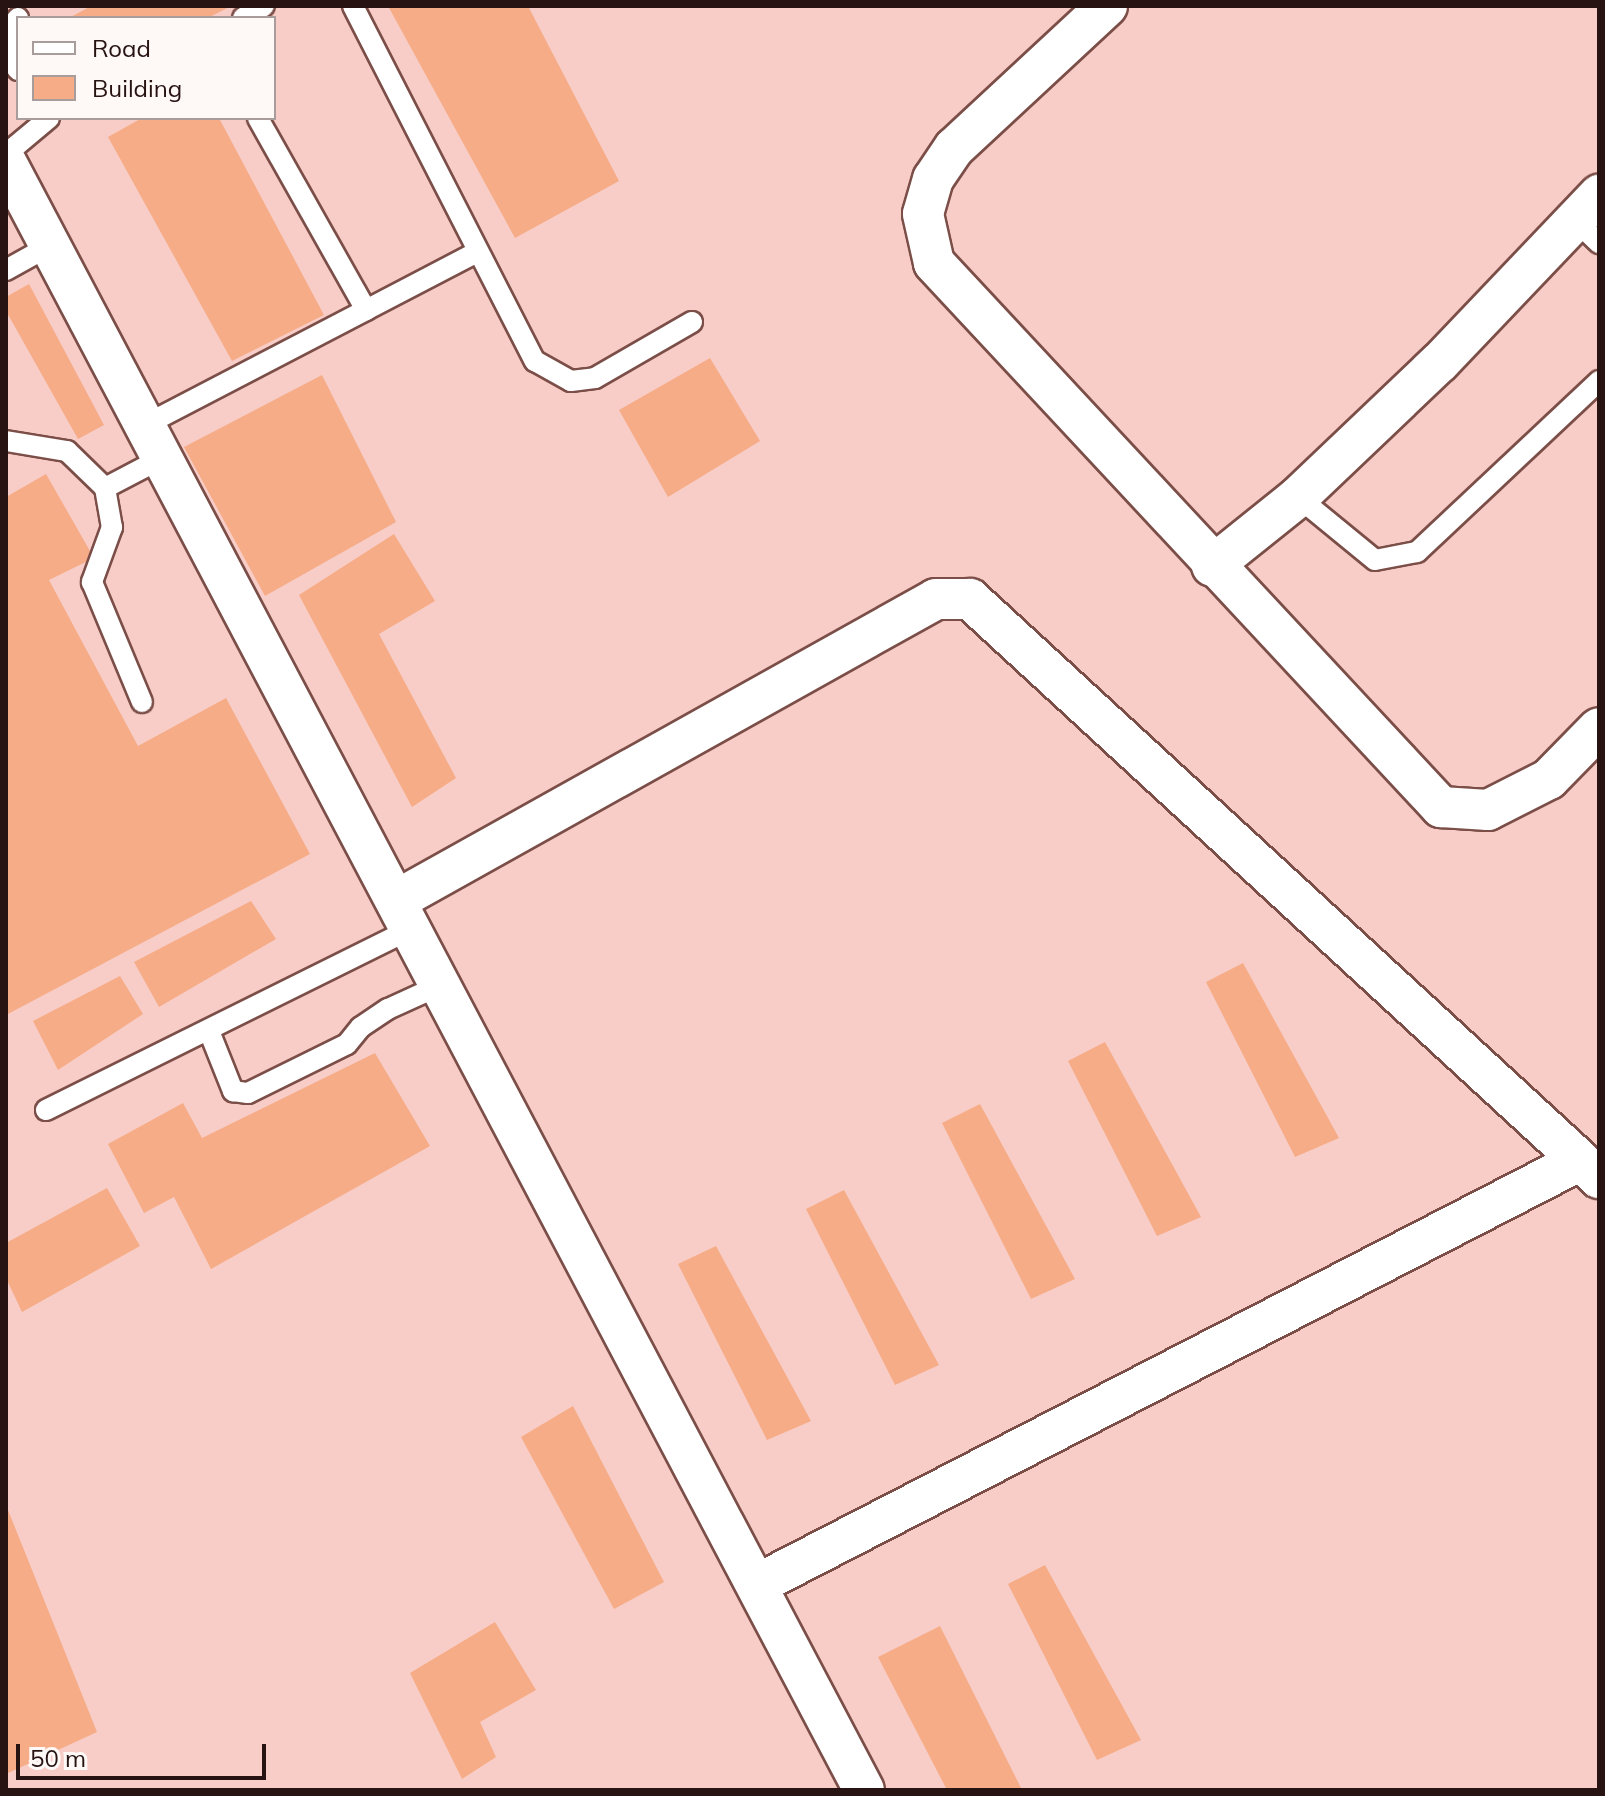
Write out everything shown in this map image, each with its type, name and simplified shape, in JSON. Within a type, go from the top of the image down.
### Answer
[{"type":"street","points":[[1107,6],[954,148],[933,179],[923,214],[934,263],[1212,566],[1441,807],[1488,810],[1549,779],[1599,728]]},
{"type":"street","points":[[6,162],[53,244],[864,1790]]},
{"type":"street","points":[[1212,566],[1298,497],[1591,220]]},
{"type":"street","points":[[405,914],[936,599],[970,599],[1589,1170],[758,1584]]},
{"type":"lane","points":[[246,16],[264,6]]},
{"type":"lane","points":[[353,6],[475,253],[535,361],[571,381],[595,378],[692,322]]},
{"type":"lane","points":[[16,20],[11,26],[9,58],[16,67]]},
{"type":"lane","points":[[6,154],[47,120]]},
{"type":"lane","points":[[259,120],[366,310]]},
{"type":"lane","points":[[6,270],[53,244]]},
{"type":"lane","points":[[105,488],[155,441],[366,310],[475,253]]},
{"type":"lane","points":[[1298,497],[1375,560],[1417,552],[1599,381]]},
{"type":"lane","points":[[6,441],[67,451],[105,488],[112,527],[92,582],[142,702]]},
{"type":"lane","points":[[46,1110],[209,1031],[405,914]]},
{"type":"lane","points":[[209,1031],[233,1091],[248,1093],[347,1044],[388,1009],[443,984]]},
{"type":"building","points":[[91,6],[231,6],[212,16],[73,16]]},
{"type":"building","points":[[388,6],[528,6],[619,181],[515,238]]},
{"type":"building","points":[[138,120],[220,120],[324,315],[232,361],[108,137]]},
{"type":"building","points":[[29,284],[104,425],[78,439],[6,311],[6,297]]},
{"type":"building","points":[[710,358],[760,441],[668,497],[619,410]]},
{"type":"building","points":[[322,375],[396,522],[265,596],[184,447]]},
{"type":"building","points":[[46,474],[94,558],[49,580],[138,746],[226,698],[310,854],[6,1015],[6,497]]},
{"type":"building","points":[[394,534],[435,601],[379,634],[456,778],[412,807],[299,595]]},
{"type":"building","points":[[251,901],[276,939],[159,1007],[134,962]]},
{"type":"building","points":[[1243,963],[1339,1138],[1295,1157],[1206,982]]},
{"type":"building","points":[[120,976],[143,1014],[58,1070],[33,1021]]},
{"type":"building","points":[[1105,1042],[1201,1217],[1157,1236],[1068,1061]]},
{"type":"building","points":[[375,1053],[430,1146],[211,1269],[174,1197],[144,1213],[108,1144],[183,1103],[202,1138]]},
{"type":"building","points":[[980,1104],[1075,1279],[1031,1299],[942,1123]]},
{"type":"building","points":[[107,1188],[140,1246],[22,1312],[6,1278],[6,1243]]},
{"type":"building","points":[[844,1190],[939,1365],[895,1385],[806,1209]]},
{"type":"building","points":[[716,1246],[811,1421],[767,1440],[678,1264]]},
{"type":"building","points":[[573,1406],[664,1582],[614,1609],[521,1437]]},
{"type":"building","points":[[6,1505],[97,1732],[6,1774]]},
{"type":"building","points":[[1045,1565],[1141,1740],[1097,1760],[1008,1584]]},
{"type":"building","points":[[495,1622],[536,1690],[480,1722],[496,1757],[462,1779],[410,1673]]},
{"type":"building","points":[[940,1626],[1022,1790],[947,1790],[878,1657]]}]
